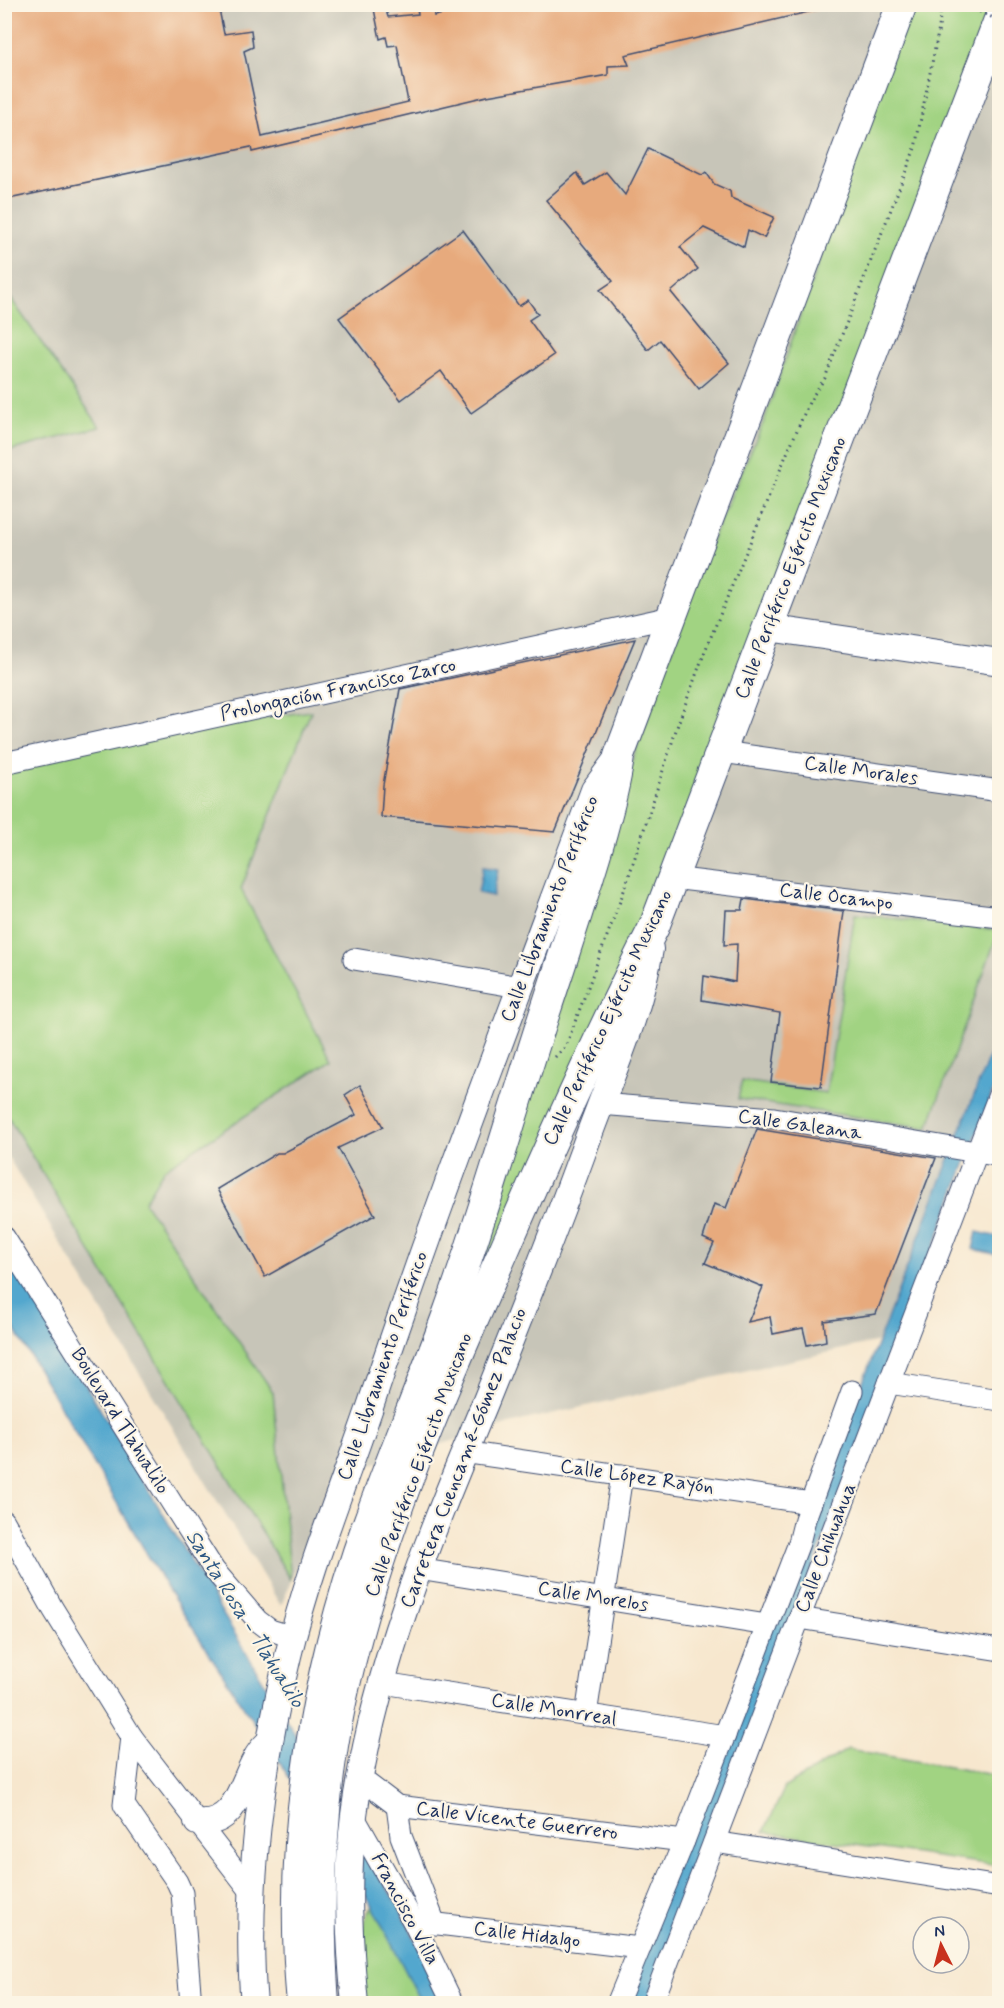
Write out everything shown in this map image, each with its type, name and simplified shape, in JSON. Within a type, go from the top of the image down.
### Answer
[{"type":"highway","name":"Calle Periférico Ejército Mexicano","points":[[302,2004],[299,1850],[310,1748],[327,1662],[368,1524],[489,1196],[590,877],[613,796],[619,756],[902,4]]},
{"type":"highway","name":"Calle Periférico Ejército Mexicano","points":[[324,2004],[320,1865],[334,1745],[348,1671],[371,1590],[402,1498],[472,1323],[553,1138],[601,1030],[654,927],[999,19]]},
{"type":"main road","points":[[768,628],[999,662]]},
{"type":"main road","name":"Calle Libramiento Periférico","points":[[254,2004],[254,1894],[272,1736],[291,1645],[318,1555],[428,1232],[594,790],[619,756]]},
{"type":"main road","name":"Carretera Cuencamé-Gómez Palacio","points":[[355,2004],[349,1926],[350,1859],[360,1778],[383,1683],[418,1569],[463,1452],[550,1241],[640,995],[654,927]]},
{"type":"main road","points":[[197,1822],[207,1823],[230,1811],[238,1799],[256,1755],[272,1736]]},
{"type":"street","name":"Prolongación Francisco Zarco","points":[[4,763],[671,617]]},
{"type":"street","name":"Calle Morales","points":[[722,752],[999,791]]},
{"type":"street","name":"Calle Ocampo","points":[[672,878],[999,917]]},
{"type":"street","points":[[354,959],[520,987]]},
{"type":"street","name":"Calle Chihuahua","points":[[652,2004],[889,1383],[972,1152],[999,1092]]},
{"type":"street","name":"Calle Galeana","points":[[600,1104],[774,1118],[999,1156]]},
{"type":"street","name":"Boulevard Tlahualilo","points":[[4,1237],[214,1570],[270,1630],[291,1645]]},
{"type":"street","points":[[889,1383],[999,1400]]},
{"type":"street","points":[[617,2004],[684,1841],[799,1543],[811,1503],[852,1391]]},
{"type":"street","name":"Calle López Rayón","points":[[463,1452],[811,1503]]},
{"type":"street","points":[[586,1715],[622,1475]]},
{"type":"street","points":[[4,1521],[53,1609],[132,1737],[254,1894]]},
{"type":"street","name":"Calle Morelos","points":[[418,1569],[767,1625]]},
{"type":"street","points":[[799,1618],[999,1650]]},
{"type":"street","name":"Calle Monrreal","points":[[383,1683],[725,1736]]},
{"type":"street","points":[[132,1737],[124,1805],[177,1882],[182,1893],[191,2004]]},
{"type":"street","name":"Calle Vicente Guerrero","points":[[360,1778],[397,1806],[684,1841]]},
{"type":"street","points":[[397,1806],[401,1836],[435,1924]]},
{"type":"street","name":"Francisco Villa","points":[[354,1817],[413,1921],[453,2004]]},
{"type":"street","points":[[714,1842],[999,1887]]},
{"type":"street","name":"Calle Hidalgo","points":[[413,1921],[640,1948]]},
{"type":"path","points":[[527,1076],[544,1068],[566,1046],[625,888],[679,721],[705,651],[810,400],[825,378],[907,170],[915,148],[939,28],[941,4]]},
{"type":"path","points":[[963,4],[999,19]]},
{"type":"shaded area","points":[[5,5],[999,5],[999,1025],[879,1341],[524,1420],[333,1476],[281,1606],[5,1152]]},
{"type":"green space","points":[[907,5],[999,5],[789,574],[455,1355],[495,1202],[617,803],[708,548],[764,421]]},
{"type":"green space","points":[[5,290],[100,427],[5,452]]},
{"type":"green space","points":[[311,711],[241,889],[331,1060],[164,1169],[144,1202],[273,1392],[291,1580],[5,1112],[5,756]]},
{"type":"green space","points":[[855,914],[999,930],[928,1128],[738,1099],[742,1081],[826,1093]]},
{"type":"green space","points":[[848,1749],[999,1776],[999,1866],[764,1832],[785,1787]]},
{"type":"green space","points":[[372,1906],[422,2003],[363,2004],[360,1967],[361,1939],[363,1926]]},
{"type":"water","points":[[483,867],[498,869],[493,896],[478,893]]},
{"type":"water","points":[[999,1030],[999,1075],[648,2003],[622,2004]]},
{"type":"water","points":[[977,1232],[999,1237],[998,1255],[973,1249]]},
{"type":"water","points":[[4,1249],[400,1909],[447,2003],[422,2003],[372,1906],[167,1588],[5,1313]]},
{"type":"building","points":[[4,4],[218,4],[224,34],[251,30],[253,47],[244,51],[262,137],[408,102],[397,45],[388,46],[386,37],[380,39],[373,4],[384,4],[388,17],[418,14],[416,4],[432,4],[434,16],[464,9],[462,4],[816,4],[817,10],[625,55],[629,65],[608,66],[608,75],[487,96],[252,152],[251,147],[4,200]]},
{"type":"building","points":[[648,149],[702,175],[706,172],[714,184],[730,191],[731,198],[774,217],[764,238],[748,230],[744,247],[704,228],[680,247],[698,269],[671,292],[729,363],[699,389],[660,340],[648,350],[600,290],[613,281],[546,200],[577,173],[585,185],[606,172],[625,195]]},
{"type":"building","points":[[463,230],[519,306],[528,300],[538,314],[529,320],[554,355],[471,413],[441,371],[401,400],[339,318]]},
{"type":"building","points":[[635,639],[555,832],[381,817],[383,785],[400,689]]},
{"type":"building","points":[[744,899],[844,911],[821,1087],[771,1082],[780,1013],[702,1000],[704,976],[735,982],[737,944],[724,945],[726,910],[742,910]]},
{"type":"building","points":[[360,1085],[383,1127],[338,1148],[375,1215],[265,1277],[217,1189],[277,1153],[283,1153],[356,1115],[345,1095]]},
{"type":"building","points":[[757,1129],[936,1158],[876,1314],[824,1321],[826,1341],[807,1345],[803,1328],[773,1334],[770,1317],[748,1322],[763,1287],[705,1263],[714,1243],[703,1238],[714,1204],[726,1208]]},
{"type":"water label","name":"Santa Rosa - Tlahualilo","points":[[245,1619]]}]
